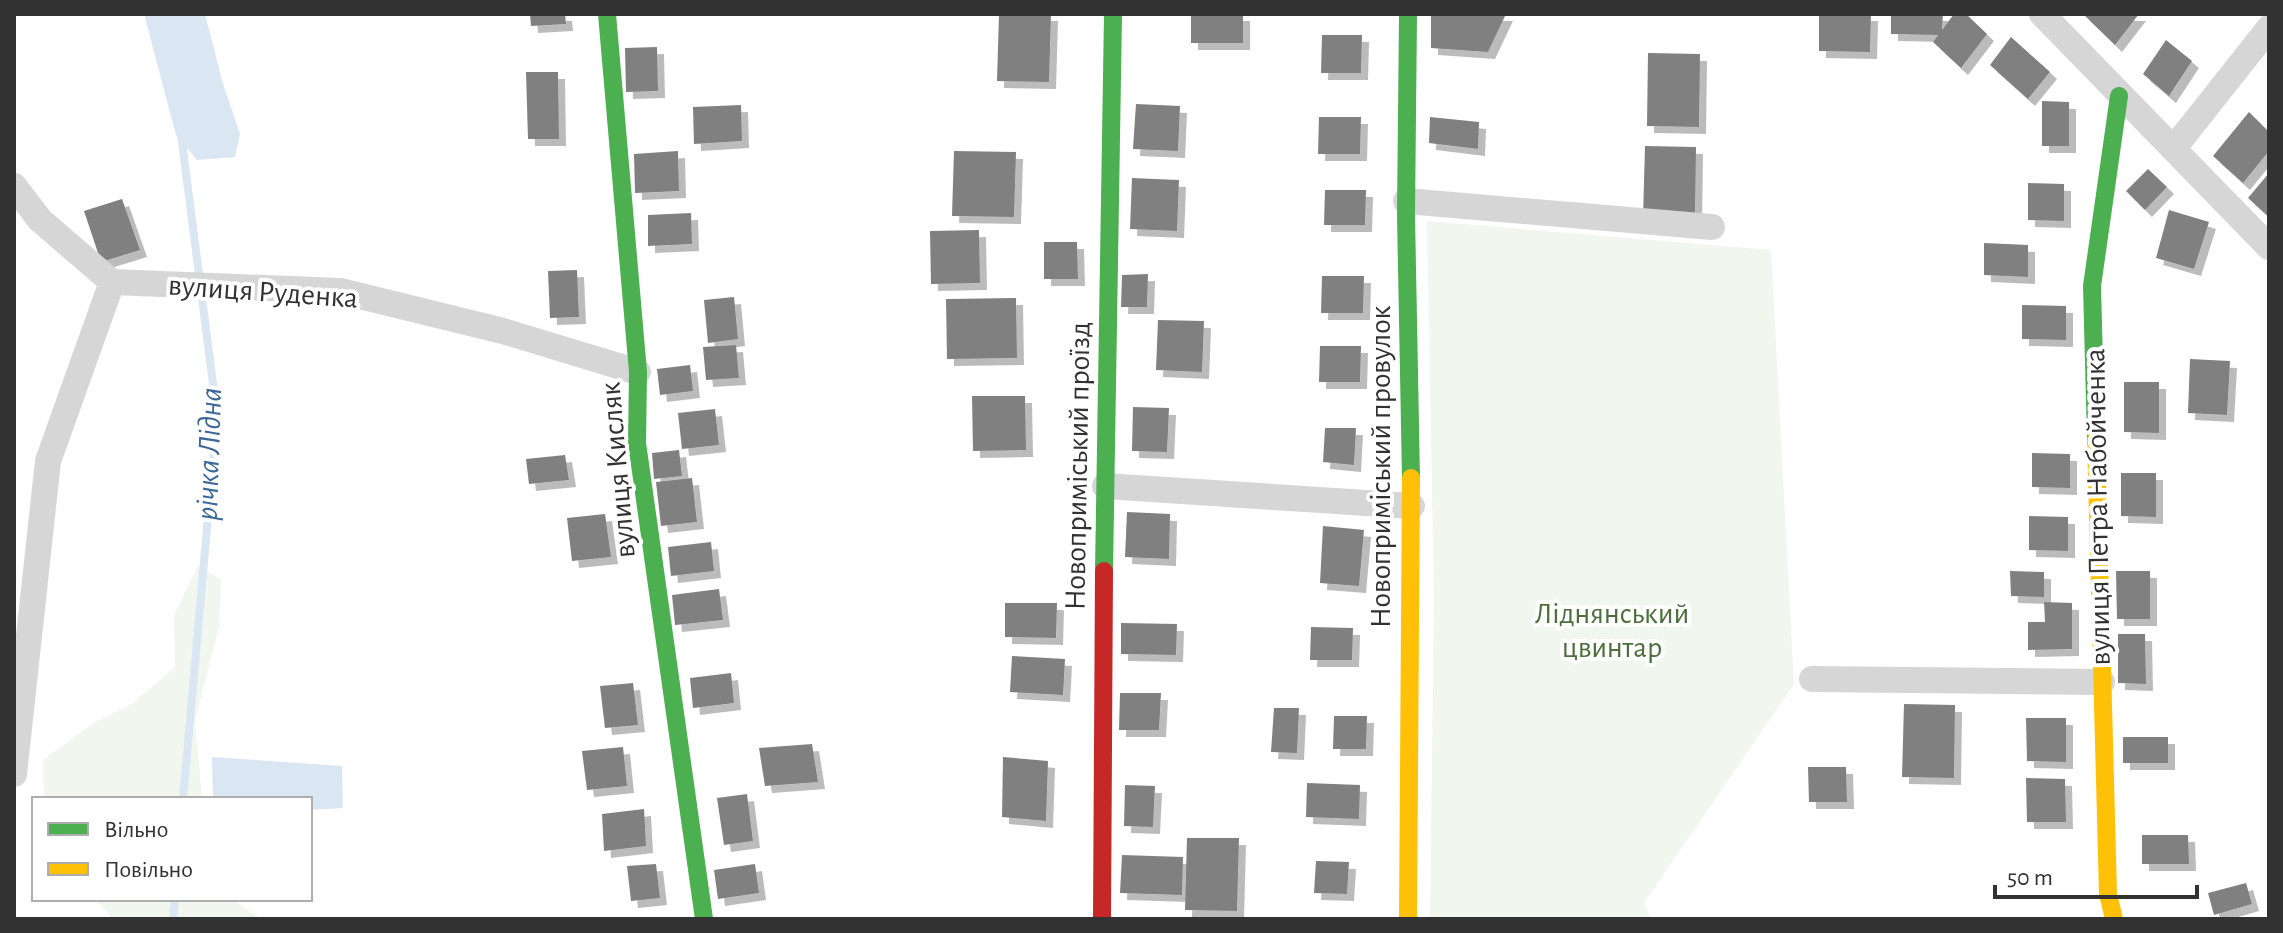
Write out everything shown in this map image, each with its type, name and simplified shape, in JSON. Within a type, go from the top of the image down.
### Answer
[{"type":"street","name":"вулиця Кисляк","points":[[607,14],[638,372],[637,443],[704,919]]},
{"type":"street","name":"Новоприміський проїзд","points":[[1102,919],[1113,14]]},
{"type":"street","name":"Новоприміський провулок","points":[[1408,14],[1406,201],[1412,506],[1408,919]]},
{"type":"street","points":[[2042,14],[2269,247]]},
{"type":"street","points":[[2174,148],[2269,28]]},
{"type":"street","name":"вулиця Петра Набойченка","points":[[2114,919],[2108,894],[2092,286],[2119,96]]},
{"type":"street","points":[[14,186],[40,220],[112,282],[48,461],[14,774]]},
{"type":"street","points":[[1406,201],[1712,227]]},
{"type":"street","name":"вулиця Руденка","points":[[112,282],[340,291],[503,331],[638,372]]},
{"type":"street","points":[[1105,486],[1412,506]]},
{"type":"street","points":[[1812,679],[2102,682]]},
{"type":"green space","name":"Ліднянський цвинтар","points":[[1427,221],[1771,250],[1794,684],[1644,903],[1651,919],[1430,919],[1434,598]]},
{"type":"green space","points":[[198,566],[221,579],[219,627],[195,720],[202,797],[44,797],[43,760],[92,724],[132,704],[175,667],[174,616]]},
{"type":"green space","points":[[95,901],[235,901],[261,919],[110,919],[109,913]]},
{"type":"shaded area","points":[[144,14],[205,14],[240,134],[235,157],[197,160],[176,135]]},
{"type":"shaded area","points":[[212,757],[342,766],[343,808],[312,810],[312,797],[213,797]]},
{"type":"building","points":[[530,14],[565,14],[566,24],[531,26]]},
{"type":"building","points":[[999,14],[1051,14],[1049,82],[997,81]]},
{"type":"building","points":[[1191,14],[1243,14],[1243,43],[1191,43]]},
{"type":"building","points":[[1431,14],[1506,14],[1488,52],[1431,48]]},
{"type":"building","points":[[1819,14],[1871,14],[1870,52],[1819,51]]},
{"type":"building","points":[[1891,14],[1943,14],[1942,30],[1954,14],[1966,14],[1987,34],[1961,68],[1933,42],[1938,35],[1891,34]]},
{"type":"building","points":[[2083,14],[2139,14],[2115,45]]},
{"type":"building","points":[[1322,35],[1362,35],[1361,73],[1321,73]]},
{"type":"building","points":[[2011,37],[2050,72],[2028,99],[1990,65]]},
{"type":"building","points":[[2166,40],[2192,61],[2169,96],[2143,74]]},
{"type":"building","points":[[657,47],[658,91],[626,92],[625,48]]},
{"type":"building","points":[[1648,53],[1700,54],[1699,127],[1647,126]]},
{"type":"building","points":[[526,72],[558,72],[559,139],[528,139]]},
{"type":"building","points":[[2042,101],[2069,102],[2069,146],[2042,146]]},
{"type":"building","points":[[1136,104],[1180,106],[1178,151],[1133,149]]},
{"type":"building","points":[[741,105],[742,141],[694,144],[693,107]]},
{"type":"building","points":[[2249,112],[2269,132],[2269,151],[2243,183],[2213,156]]},
{"type":"building","points":[[1319,117],[1361,117],[1360,154],[1318,154]]},
{"type":"building","points":[[1430,117],[1479,122],[1478,149],[1429,143]]},
{"type":"building","points":[[1645,146],[1696,147],[1695,219],[1643,218]]},
{"type":"building","points":[[678,151],[679,191],[635,193],[634,154]]},
{"type":"building","points":[[954,151],[1016,152],[1014,217],[952,216]]},
{"type":"building","points":[[2148,169],[2167,187],[2145,210],[2126,191]]},
{"type":"building","points":[[2269,173],[2269,217],[2248,198]]},
{"type":"building","points":[[1132,178],[1179,180],[1177,231],[1130,229]]},
{"type":"building","points":[[2028,183],[2064,184],[2064,221],[2028,220]]},
{"type":"building","points":[[1325,190],[1366,190],[1365,225],[1324,225]]},
{"type":"building","points":[[122,199],[140,250],[101,262],[84,211]]},
{"type":"building","points":[[2169,210],[2209,222],[2194,269],[2156,258]]},
{"type":"building","points":[[691,213],[692,244],[648,246],[648,215]]},
{"type":"building","points":[[979,230],[980,283],[931,284],[930,231]]},
{"type":"building","points":[[1044,242],[1077,242],[1078,279],[1044,279]]},
{"type":"building","points":[[1984,243],[2028,245],[2028,277],[1984,275]]},
{"type":"building","points":[[577,270],[579,317],[550,318],[548,271]]},
{"type":"building","points":[[1148,274],[1147,307],[1121,307],[1122,275]]},
{"type":"building","points":[[1322,276],[1364,276],[1363,313],[1321,313]]},
{"type":"building","points":[[734,297],[738,339],[708,343],[704,300]]},
{"type":"building","points":[[1016,298],[1017,358],[947,359],[946,299]]},
{"type":"building","points":[[2022,305],[2066,306],[2066,340],[2022,339]]},
{"type":"building","points":[[1158,320],[1204,321],[1202,372],[1156,370]]},
{"type":"building","points":[[736,345],[739,378],[706,380],[703,347]]},
{"type":"building","points":[[1320,346],[1361,346],[1360,382],[1319,382]]},
{"type":"building","points":[[2190,359],[2230,361],[2227,415],[2188,413]]},
{"type":"building","points":[[690,365],[693,391],[660,395],[657,369]]},
{"type":"building","points":[[2124,382],[2159,382],[2159,433],[2124,432]]},
{"type":"building","points":[[972,396],[1025,396],[1026,450],[973,451]]},
{"type":"building","points":[[1133,407],[1169,408],[1167,452],[1132,451]]},
{"type":"building","points":[[715,409],[719,445],[682,449],[678,413]]},
{"type":"building","points":[[1325,428],[1356,428],[1354,465],[1323,462]]},
{"type":"building","points":[[679,450],[682,476],[654,479],[652,453]]},
{"type":"building","points":[[2032,453],[2070,454],[2070,488],[2032,487]]},
{"type":"building","points":[[565,455],[569,480],[529,484],[526,459]]},
{"type":"building","points":[[2121,473],[2156,473],[2156,517],[2121,516]]},
{"type":"building","points":[[692,478],[697,522],[661,526],[656,482]]},
{"type":"building","points":[[1127,512],[1170,514],[1169,559],[1125,557]]},
{"type":"building","points":[[605,514],[611,557],[572,561],[567,518]]},
{"type":"building","points":[[2029,516],[2068,517],[2068,551],[2029,550]]},
{"type":"building","points":[[1323,526],[1364,530],[1359,586],[1320,583]]},
{"type":"building","points":[[711,542],[714,571],[671,576],[668,547]]},
{"type":"building","points":[[2010,571],[2044,572],[2044,597],[2011,596]]},
{"type":"building","points":[[2116,571],[2150,571],[2150,619],[2117,619]]},
{"type":"building","points":[[719,589],[723,620],[675,625],[672,595]]},
{"type":"building","points":[[2044,602],[2072,603],[2072,649],[2028,650],[2028,622],[2045,622]]},
{"type":"building","points":[[1005,603],[1057,603],[1056,638],[1005,637]]},
{"type":"building","points":[[1121,623],[1177,624],[1176,655],[1121,654]]},
{"type":"building","points":[[1311,627],[1353,628],[1352,660],[1310,660]]},
{"type":"building","points":[[2118,634],[2145,634],[2146,684],[2118,683]]},
{"type":"building","points":[[1012,656],[1065,659],[1063,695],[1010,692]]},
{"type":"building","points":[[731,673],[734,703],[693,708],[690,678]]},
{"type":"building","points":[[633,683],[638,725],[605,728],[600,686]]},
{"type":"building","points":[[1120,693],[1161,693],[1159,730],[1119,730]]},
{"type":"building","points":[[1904,704],[1955,705],[1954,778],[1902,777]]},
{"type":"building","points":[[1274,708],[1299,708],[1297,753],[1271,752]]},
{"type":"building","points":[[1334,716],[1367,716],[1366,749],[1333,749]]},
{"type":"building","points":[[2026,718],[2066,718],[2066,762],[2027,761]]},
{"type":"building","points":[[2123,737],[2168,737],[2168,763],[2123,763]]},
{"type":"building","points":[[812,744],[818,782],[765,786],[759,748]]},
{"type":"building","points":[[623,747],[627,786],[587,790],[582,751]]},
{"type":"building","points":[[1003,757],[1048,761],[1046,821],[1002,817]]},
{"type":"building","points":[[1808,767],[1846,767],[1847,802],[1809,802]]},
{"type":"building","points":[[2026,778],[2065,779],[2066,822],[2027,822]]},
{"type":"building","points":[[1307,783],[1360,785],[1359,819],[1306,817]]},
{"type":"building","points":[[1125,785],[1155,786],[1153,827],[1124,826]]},
{"type":"building","points":[[747,794],[753,841],[724,845],[717,798]]},
{"type":"building","points":[[644,809],[646,846],[604,851],[602,814]]},
{"type":"building","points":[[2142,835],[2188,835],[2189,864],[2142,864]]},
{"type":"building","points":[[1187,838],[1239,838],[1237,911],[1185,910]]},
{"type":"building","points":[[1122,855],[1183,857],[1182,895],[1120,893]]},
{"type":"building","points":[[1316,861],[1349,862],[1347,894],[1314,893]]},
{"type":"building","points":[[656,864],[660,898],[631,901],[627,866]]},
{"type":"building","points":[[755,864],[759,893],[718,899],[714,870]]},
{"type":"building","points":[[2246,883],[2252,904],[2214,915],[2208,893]]},
{"type":"waterway","name":"річка Лідна","points":[[181,134],[217,415],[183,797]]},
{"type":"waterway","name":"річка Лідна","points":[[173,919],[175,901]]},
{"type":"traffic: fast","points":[[607,14],[638,372],[637,443],[704,919]]},
{"type":"traffic: fast","points":[[1104,571],[1113,14]]},
{"type":"traffic: fast","points":[[1408,14],[1406,215],[1411,478]]},
{"type":"traffic: fast","points":[[2096,440],[2092,286],[2119,96]]},
{"type":"traffic: slow","points":[[2096,440],[2108,894],[2114,919]]},
{"type":"traffic: slow","points":[[1408,919],[1411,478]]},
{"type":"traffic: jam","points":[[1102,919],[1104,571]]}]
